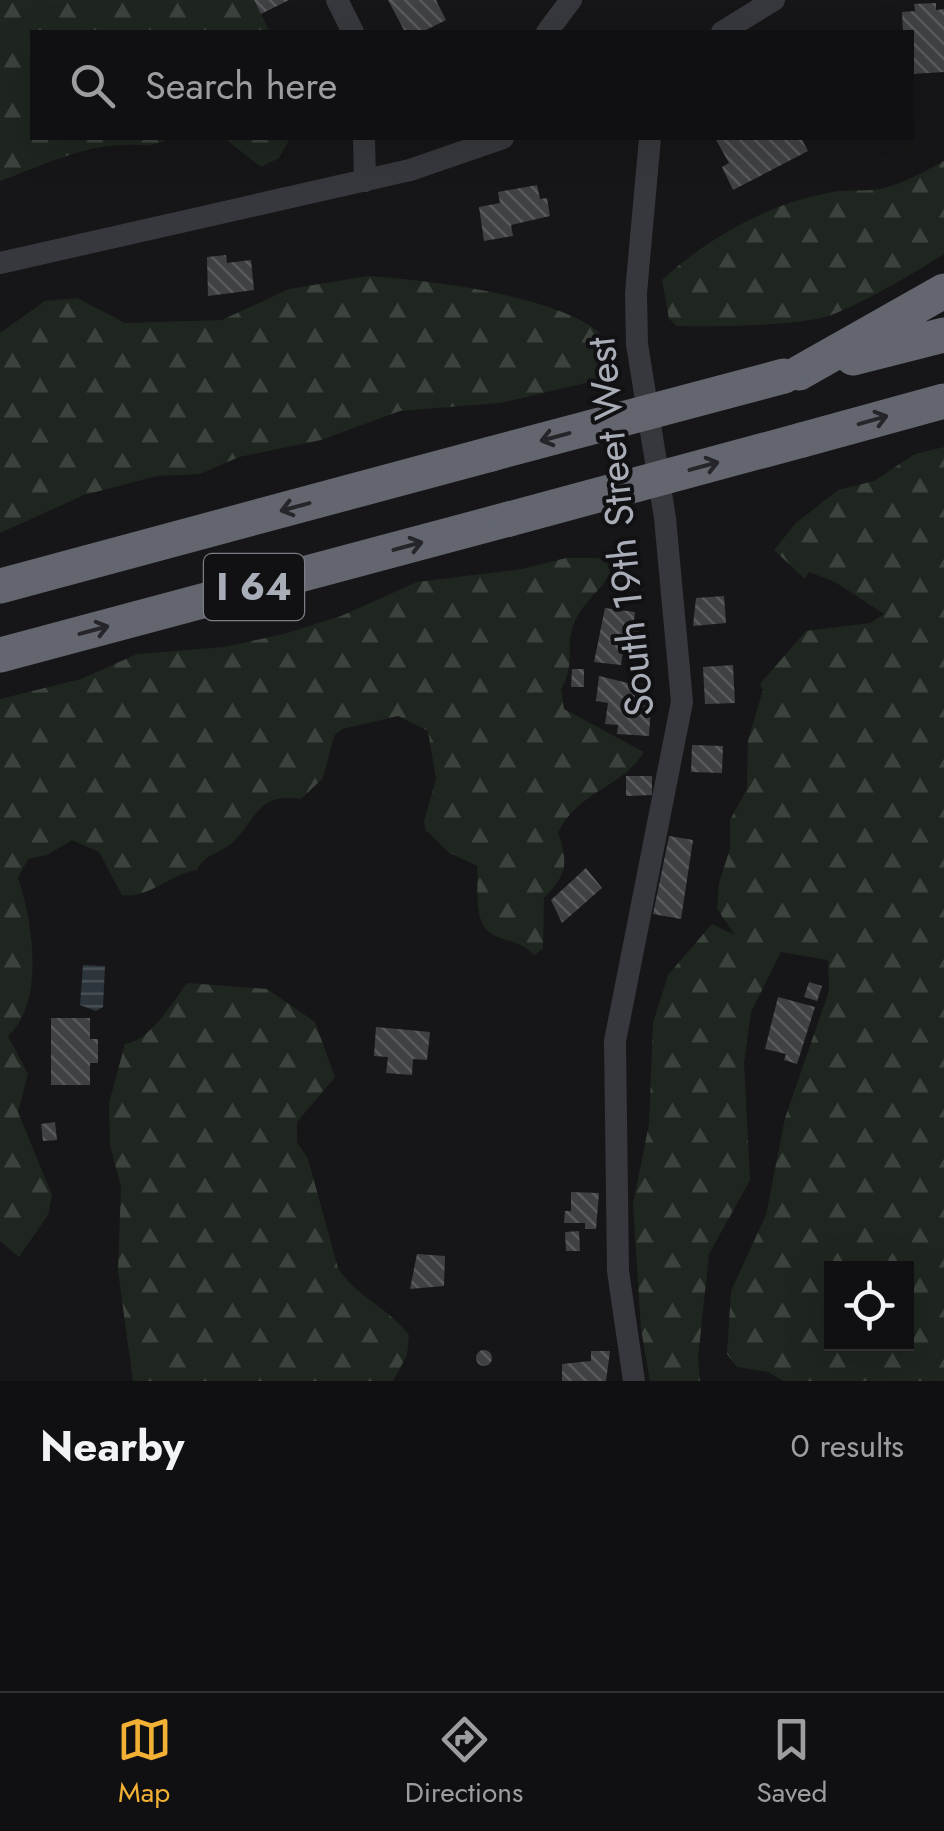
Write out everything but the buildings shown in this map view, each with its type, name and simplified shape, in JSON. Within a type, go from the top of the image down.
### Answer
[{"type":"highway","points":[[791,374],[944,291]]},
{"type":"highway","name":"I 64","points":[[0,586],[944,335]]},
{"type":"highway","name":"I 64","points":[[0,655],[944,401]]},
{"type":"street","points":[[337,0],[351,30]]},
{"type":"street","points":[[548,30],[571,0]]},
{"type":"street","points":[[725,30],[774,0]]},
{"type":"street","points":[[364,140],[364,181]]},
{"type":"street","points":[[0,263],[410,170],[496,140]]},
{"type":"street","name":"South 19th Street West","points":[[634,1381],[618,1272],[615,1041],[682,702],[665,518],[637,344],[636,293],[650,140]]},
{"type":"green space","points":[[0,0],[254,0],[269,30],[30,30],[30,140],[165,140],[152,145],[92,149],[0,181]]},
{"type":"green space","points":[[227,140],[289,140],[279,158],[261,167]]},
{"type":"green space","points":[[944,161],[944,254],[904,278],[821,318],[712,326],[677,326],[669,319],[662,280],[720,236],[786,204],[833,192],[888,187]]},
{"type":"green space","points":[[368,276],[469,288],[554,309],[588,324],[610,343],[616,367],[590,382],[500,403],[400,411],[321,440],[239,457],[200,474],[157,476],[84,495],[0,533],[0,333],[45,301],[77,298],[125,323],[222,320],[289,289]]},
{"type":"green space","points":[[944,447],[944,1381],[783,1381],[768,1372],[737,1367],[727,1354],[731,1291],[766,1215],[785,1118],[829,991],[828,960],[781,952],[751,1012],[744,1063],[750,1180],[709,1254],[698,1358],[700,1381],[650,1381],[641,1329],[633,1204],[649,1124],[653,1023],[668,975],[712,924],[735,935],[717,909],[719,883],[730,849],[730,820],[747,789],[748,741],[763,690],[760,684],[806,631],[870,623],[884,614],[835,582],[809,572],[805,579],[774,550],[796,523],[838,490],[874,481],[915,454]]},
{"type":"green space","points":[[566,558],[598,558],[607,563],[610,573],[573,626],[568,672],[561,689],[564,709],[644,752],[625,774],[578,806],[558,832],[564,868],[544,898],[543,949],[534,955],[486,929],[479,913],[477,866],[448,852],[426,830],[424,821],[436,779],[428,731],[398,716],[342,729],[334,736],[323,778],[301,799],[267,803],[233,842],[204,860],[197,870],[151,890],[122,895],[99,852],[72,840],[47,855],[28,859],[18,878],[31,938],[31,983],[20,1021],[8,1036],[28,1074],[18,1112],[52,1195],[48,1215],[19,1257],[0,1241],[0,699],[81,679],[137,654],[224,647],[284,634],[341,616],[417,582],[522,569]]},
{"type":"green space","points":[[187,983],[267,989],[315,1022],[335,1077],[297,1122],[297,1142],[308,1159],[338,1268],[409,1335],[407,1355],[393,1381],[133,1381],[118,1271],[121,1187],[110,1145],[109,1103],[125,1044],[144,1036]]},
{"type":"shaded area","points":[[83,965],[105,966],[103,1007],[96,1011],[80,1005]]}]
